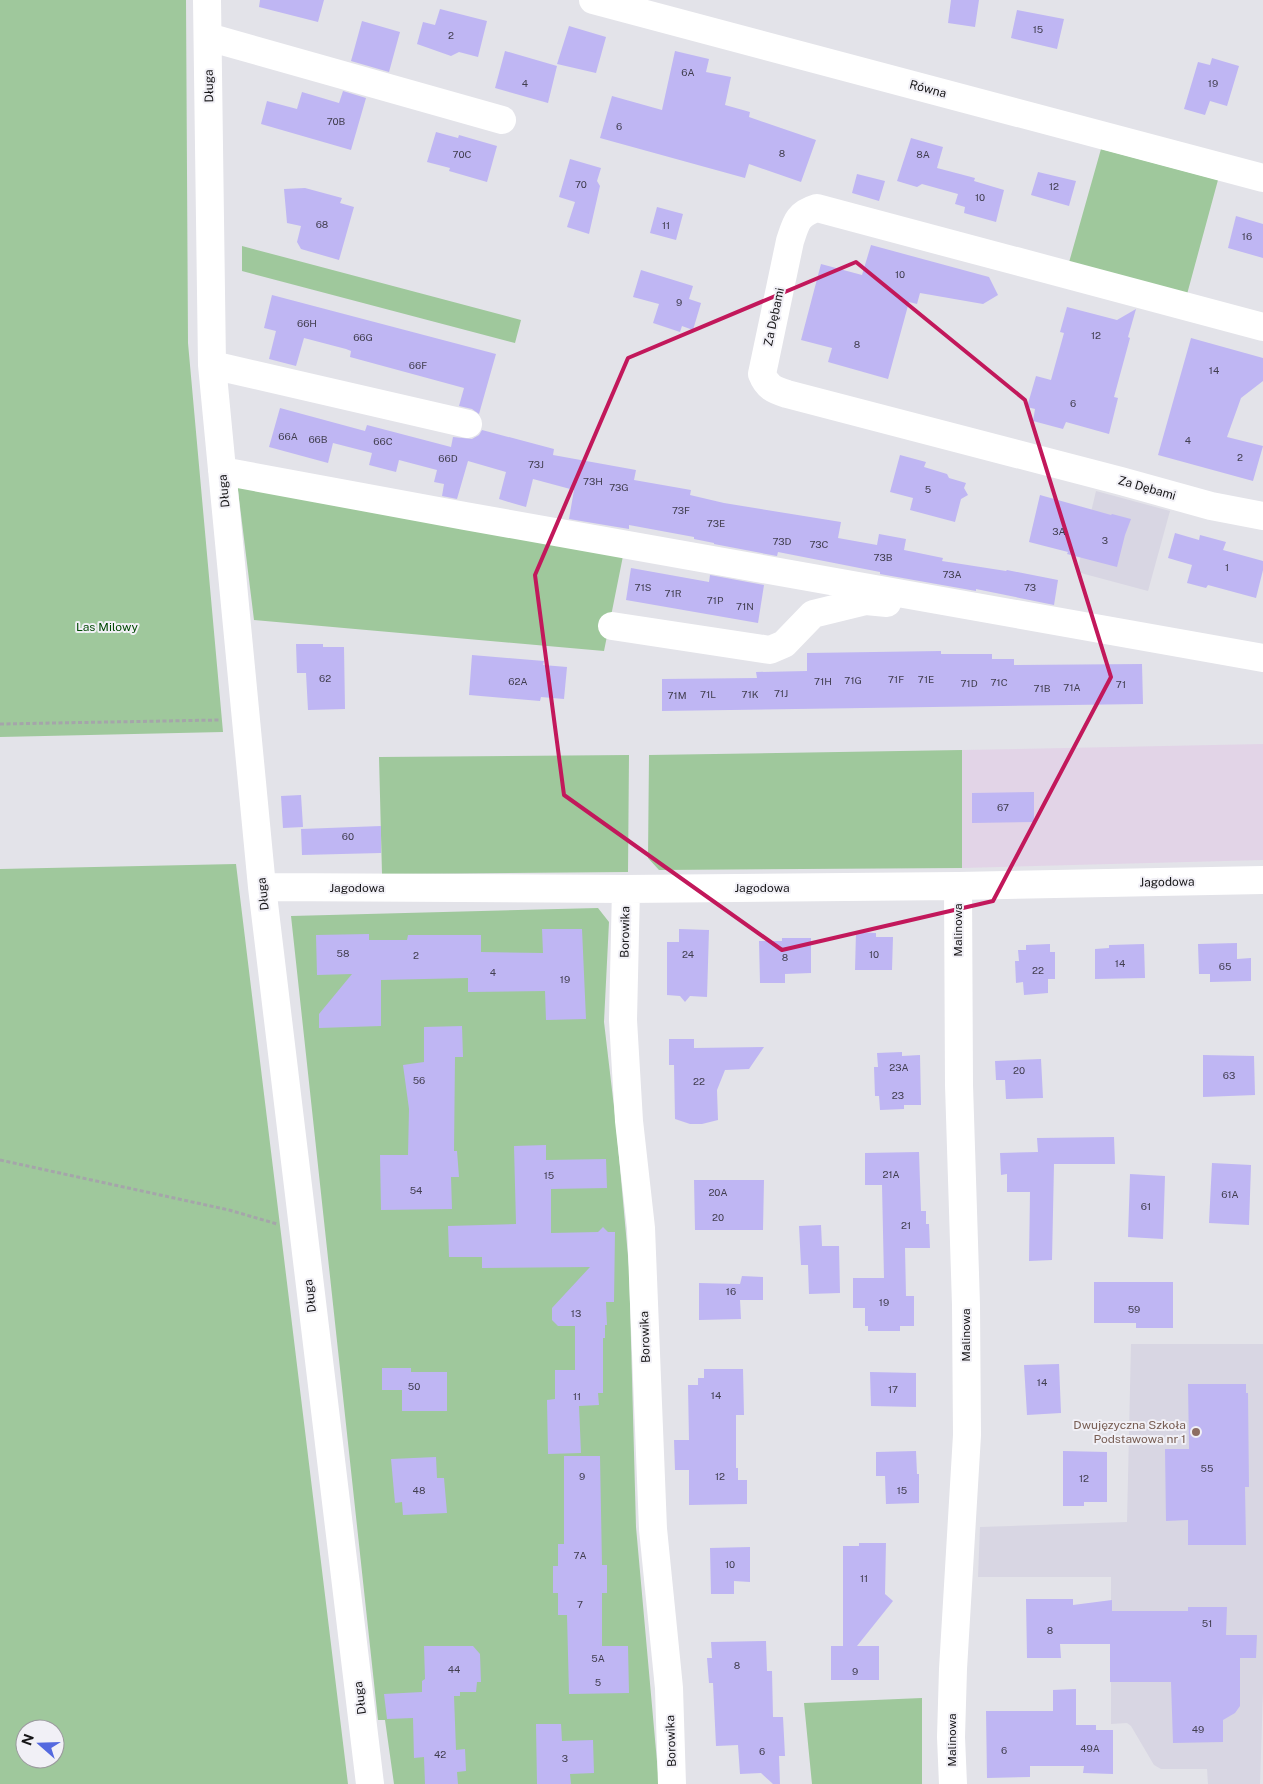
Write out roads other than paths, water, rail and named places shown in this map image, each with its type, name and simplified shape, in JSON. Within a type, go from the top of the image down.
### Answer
[{"type":"street","name":"Długa","points":[[207,0],[212,365],[262,887],[370,1784]]},
{"type":"street","name":"Równa","points":[[593,0],[1263,178]]},
{"type":"street","points":[[208,37],[502,120]]},
{"type":"street","name":"Za Dębami","points":[[1263,327],[817,208],[806,212],[797,221],[790,241],[762,374],[765,383],[770,388],[787,394],[1211,506],[1263,516]]},
{"type":"street","points":[[212,365],[468,424]]},
{"type":"street","points":[[222,471],[1263,658]]},
{"type":"street","points":[[612,626],[770,650],[784,644],[813,614],[866,601],[878,601],[1263,670]]},
{"type":"street","name":"Jagodowa","points":[[262,887],[626,889],[958,886],[1263,880]]},
{"type":"street","name":"Malinowa","points":[[952,1784],[953,1669],[967,1435],[966,1305],[959,1085],[958,886]]},
{"type":"street","name":"Borowika","points":[[626,889],[623,1020],[629,1121],[641,1228],[653,1529],[669,1688],[672,1784]]},
{"type":"place","name":"Dwujęzyczna Szkoła Podstawowa nr 1","points":[[1196,1432]]},
{"type":"park label","name":"Las Milowy","points":[[107,627]]}]
